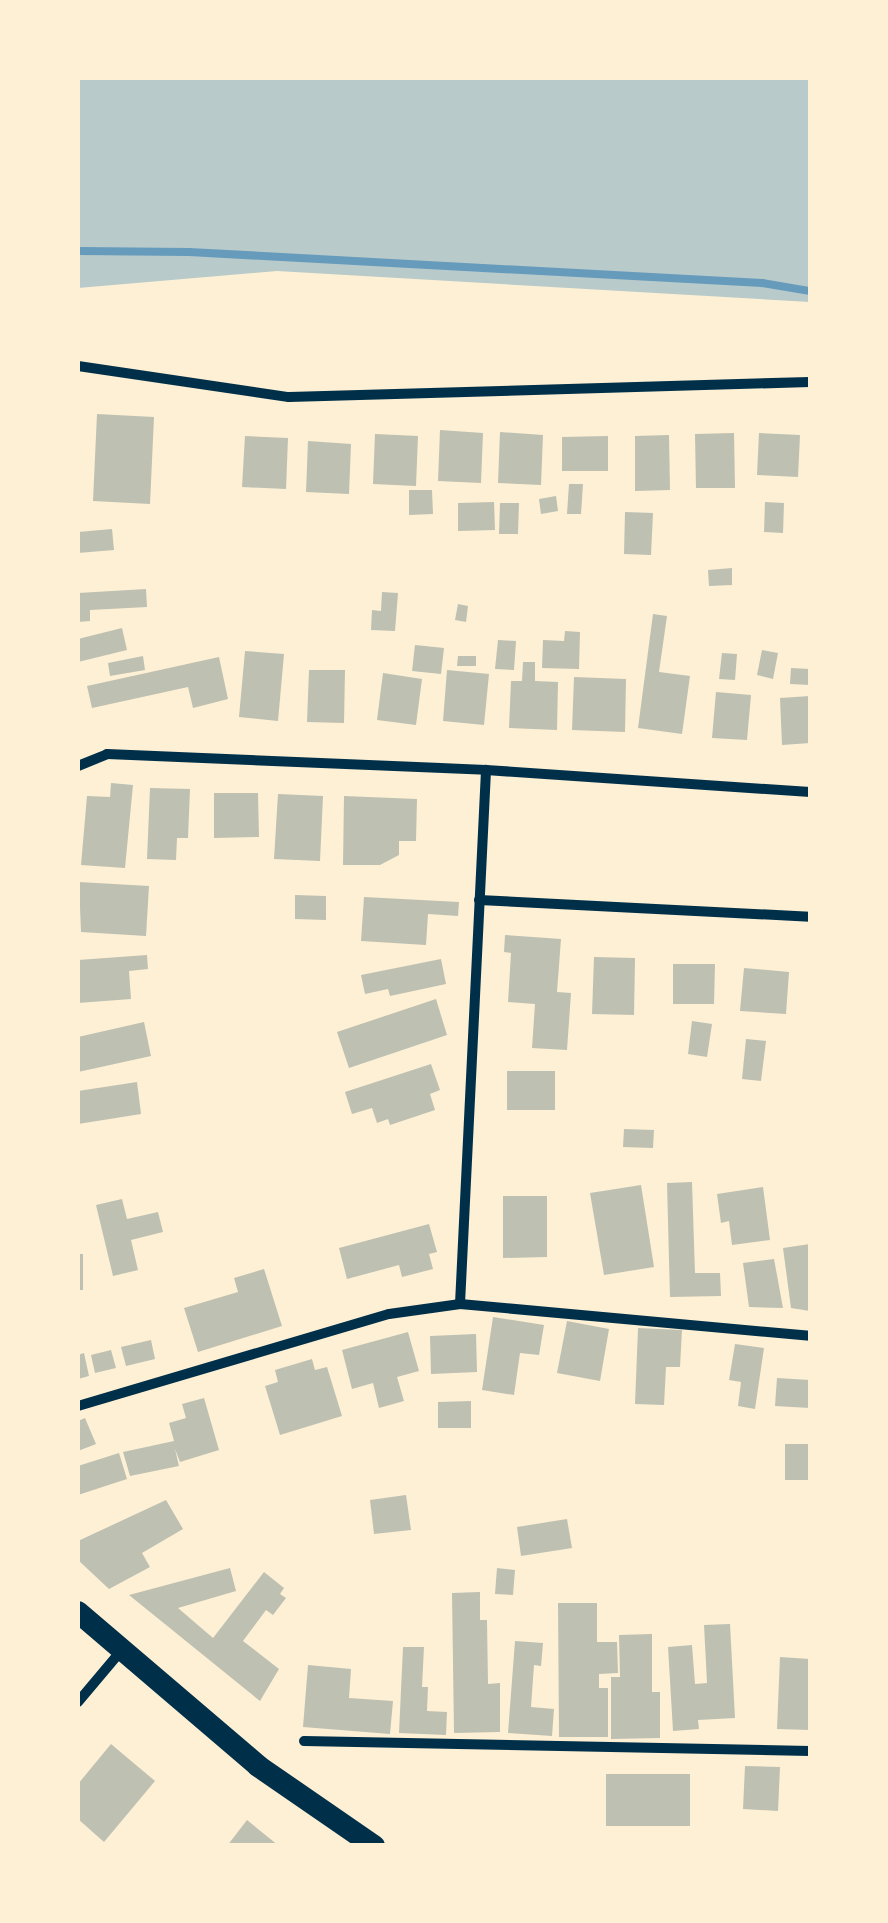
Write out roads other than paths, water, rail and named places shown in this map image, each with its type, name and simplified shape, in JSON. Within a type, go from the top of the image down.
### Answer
[{"type":"main road","points":[[78,1612],[258,1766],[374,1846]]},
{"type":"street","points":[[78,366],[289,397],[810,382]]},
{"type":"street","points":[[78,766],[107,754],[486,770],[810,792]]},
{"type":"street","points":[[460,1304],[486,770]]},
{"type":"street","points":[[479,900],[810,917]]},
{"type":"street","points":[[78,1406],[389,1314],[460,1304],[810,1336]]},
{"type":"street","points":[[78,1702],[121,1651]]},
{"type":"street","points":[[304,1741],[810,1751]]},
{"type":"waterway","points":[[78,251],[189,252],[762,283],[810,291]]}]
